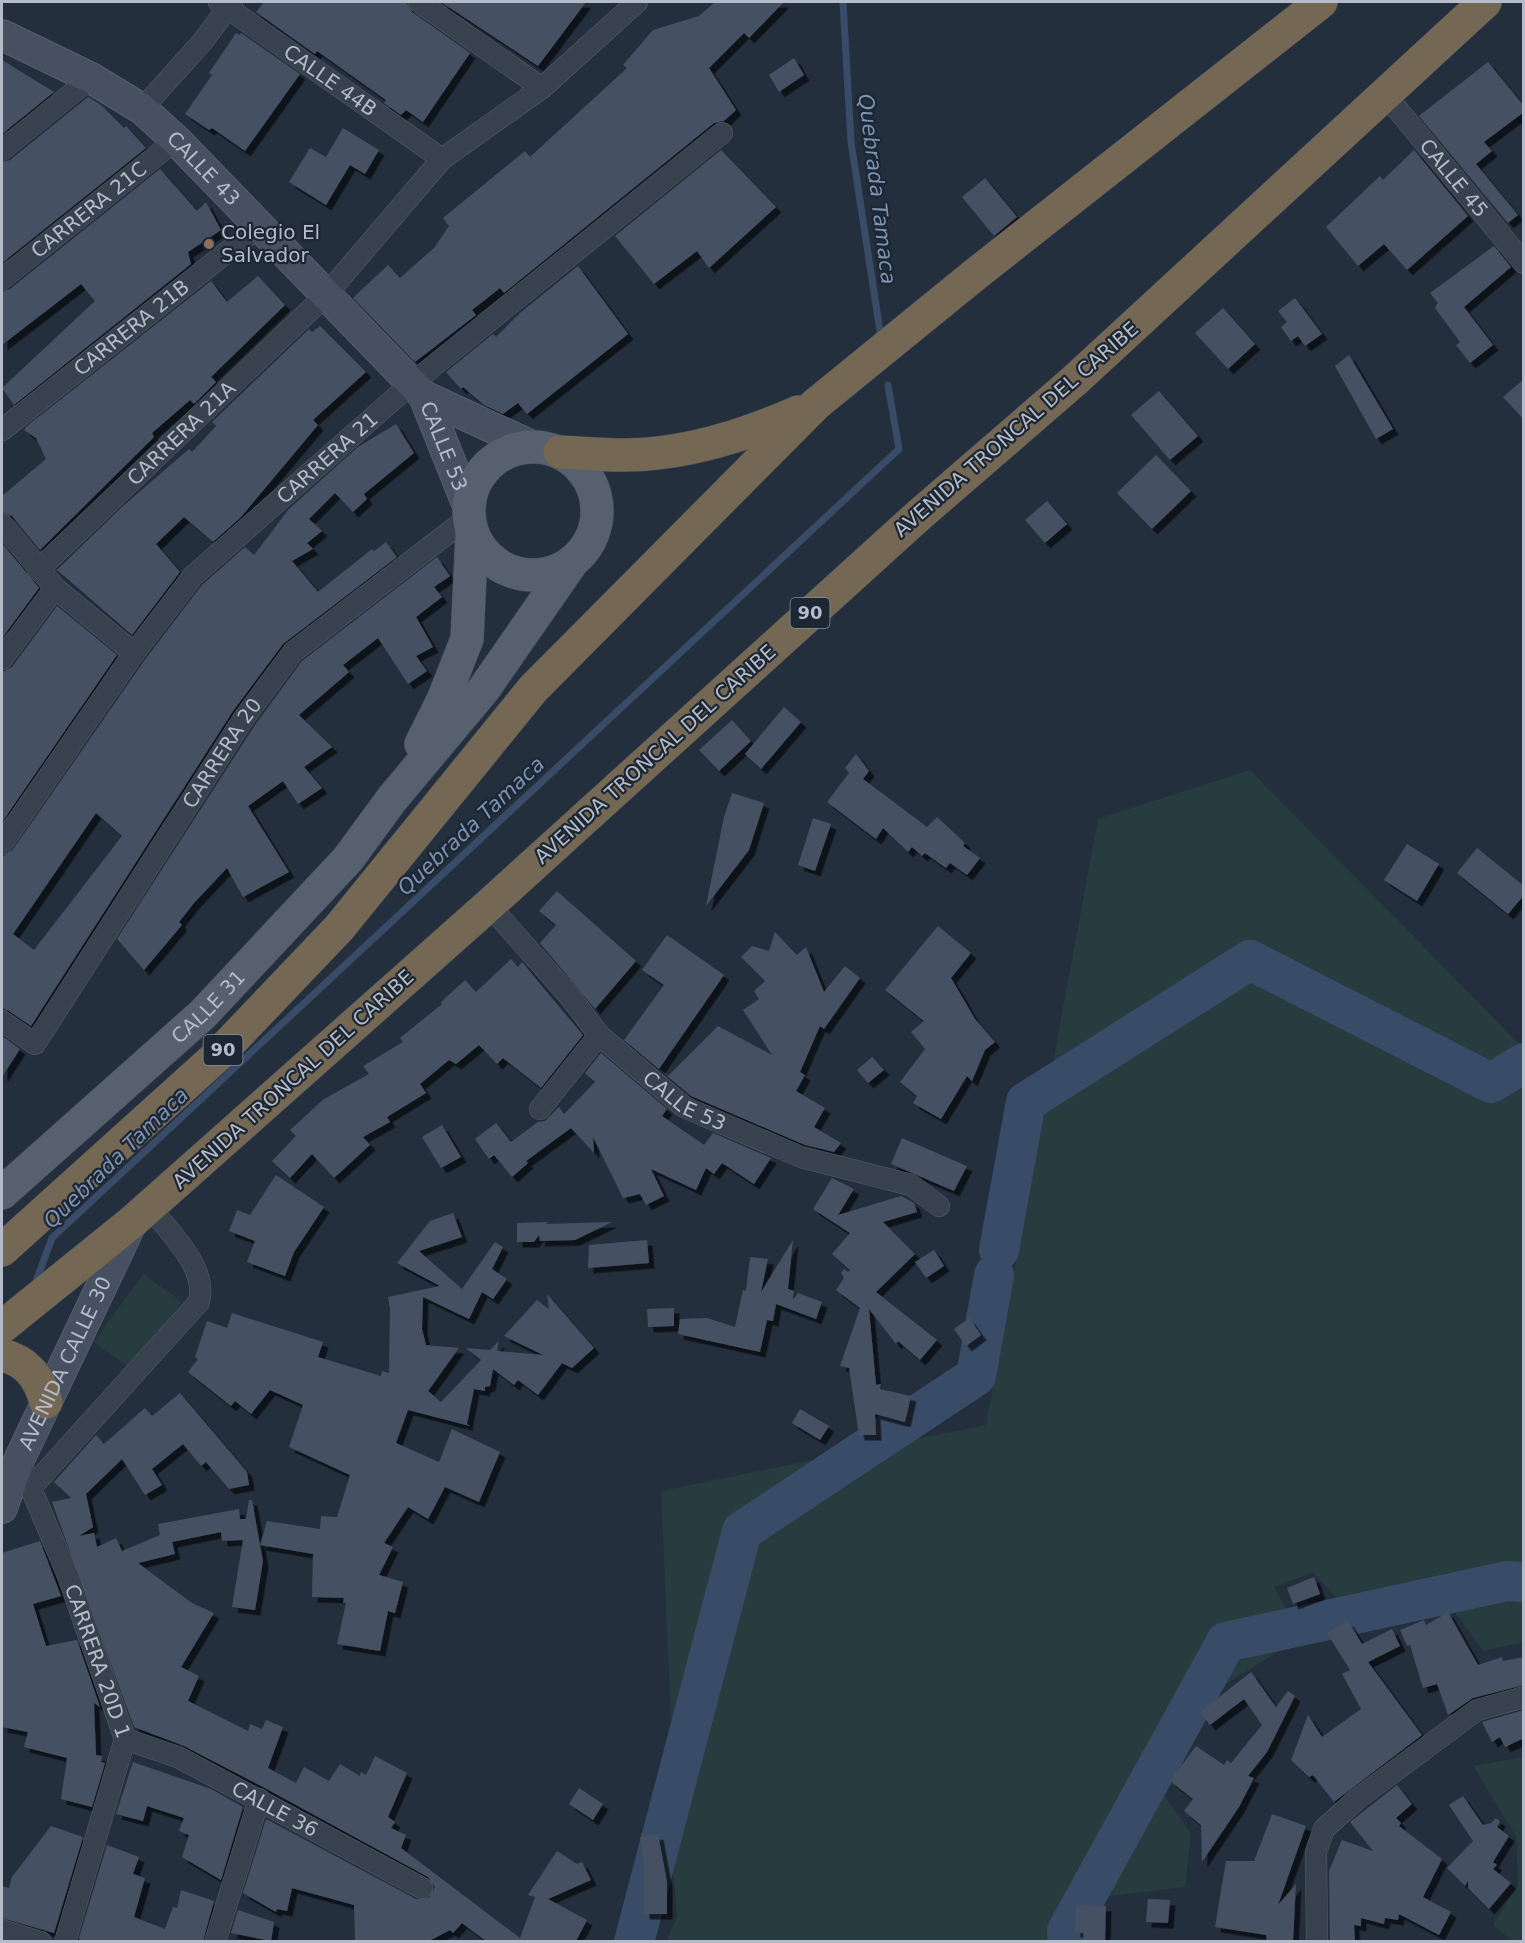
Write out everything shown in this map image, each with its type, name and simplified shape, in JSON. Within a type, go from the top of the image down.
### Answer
[{"type":"highway","name":"90","points":[[2,1250],[234,1039],[339,928],[532,689],[816,404],[1321,2]]},
{"type":"highway","name":"AVENIDA TRONCAL DEL CARIBE","points":[[2,1327],[140,1214],[489,905],[918,516],[1074,381],[1485,2]]},
{"type":"highway","points":[[546,449],[626,455],[692,448],[756,431],[816,404]]},
{"type":"highway","points":[[46,1402],[35,1375],[26,1365],[2,1354],[140,1214]]},
{"type":"main road","points":[[392,799],[443,700],[467,639],[470,519],[472,487],[482,471],[496,457],[513,449],[546,449],[574,461],[586,474],[594,489],[597,505],[597,522],[592,538],[583,553],[570,564],[552,573],[533,575],[513,572],[496,564],[482,550],[470,519]]},
{"type":"main road","points":[[392,799],[484,689],[570,564]]},
{"type":"main road","name":"CALLE 31","points":[[2,1193],[204,1014],[348,859],[392,799]]},
{"type":"street","points":[[420,2],[542,88]]},
{"type":"street","name":"CARRERA 21A","points":[[38,570],[325,296],[442,159],[542,88],[637,2]]},
{"type":"street","points":[[142,109],[203,41],[226,4]]},
{"type":"street","name":"CALLE 44B","points":[[226,4],[442,159]]},
{"type":"street","name":"CALLE 43","points":[[2,35],[91,78],[142,109],[176,140],[418,390]]},
{"type":"street","points":[[2,150],[91,78]]},
{"type":"street","name":"CALLE 45","points":[[1384,93],[1524,263]]},
{"type":"street","name":"CARRERA 21","points":[[2,844],[134,653],[193,576],[722,134]]},
{"type":"street","name":"CARRERA 21C","points":[[2,279],[176,140]]},
{"type":"street","name":"CARRERA 21B","points":[[2,430],[260,226]]},
{"type":"street","name":"CALLE 53","points":[[418,390],[546,449]]},
{"type":"street","name":"CALLE 53","points":[[418,390],[470,519]]},
{"type":"street","name":"CARRERA 20","points":[[2,1021],[35,1044],[244,718],[293,652],[470,519]]},
{"type":"street","points":[[2,524],[55,588],[134,653]]},
{"type":"street","points":[[2,659],[55,588]]},
{"type":"street","name":"CALLE 53","points":[[489,905],[571,998],[599,1035],[684,1107],[801,1156],[911,1185],[939,1206]]},
{"type":"street","points":[[540,1109],[599,1035]]},
{"type":"street","points":[[31,1488],[199,1302],[202,1290],[200,1280],[187,1254],[140,1214]]},
{"type":"street","name":"AVENIDA CALLE 30","points":[[2,1508],[19,1461],[46,1402],[140,1214]]},
{"type":"street","name":"CARRERA 20D 1","points":[[19,1461],[68,1576],[125,1738],[65,1941]]},
{"type":"street","points":[[1317,1941],[1316,1852],[1324,1829],[1357,1799],[1467,1716],[1477,1710],[1524,1697]]},
{"type":"street","name":"CALLE 36","points":[[125,1738],[178,1757],[422,1888]]},
{"type":"street","points":[[215,1941],[260,1799]]},
{"type":"street","points":[[2,1930],[41,1941]]},
{"type":"green space","points":[[1250,770],[1523,1048],[1523,1642],[1483,1651],[1450,1605],[1368,1632],[1313,1572],[1274,1587],[1302,1637],[1221,1687],[1152,1778],[1191,1834],[1185,1887],[1069,1901],[1074,1941],[666,1941],[677,1917],[672,1856],[686,1796],[673,1766],[661,1491],[986,1425],[1098,819]]},
{"type":"green space","points":[[143,1274],[182,1302],[133,1370],[94,1342]]},
{"type":"green space","points":[[1523,1757],[1523,1941],[1513,1941],[1493,1925],[1518,1885],[1516,1836],[1473,1766]]},
{"type":"building","points":[[264,2],[406,2],[412,12],[470,53],[423,122],[406,110],[401,115],[384,103],[386,100],[317,51],[315,54],[256,12]]},
{"type":"building","points":[[441,2],[586,2],[538,66]]},
{"type":"building","points":[[715,2],[784,2],[749,38],[744,33],[709,68],[736,110],[724,121],[714,123],[504,293],[500,288],[472,310],[476,315],[415,362],[353,298],[388,265],[400,278],[434,248],[449,226],[443,218],[525,151],[530,157],[627,68],[623,65],[653,30],[699,16]]},
{"type":"building","points":[[236,33],[240,35],[241,33],[300,74],[245,151],[212,128],[209,130],[185,114],[212,75],[209,73]]},
{"type":"building","points":[[794,58],[804,75],[779,92],[769,75]]},
{"type":"building","points":[[2,60],[54,92],[2,134]]},
{"type":"building","points":[[1488,62],[1524,106],[1524,112],[1484,142],[1492,151],[1476,164],[1518,215],[1508,223],[1419,116]]},
{"type":"building","points":[[88,97],[101,105],[124,128],[126,126],[146,148],[2,263],[2,162],[10,160]]},
{"type":"building","points":[[343,128],[379,150],[365,174],[350,165],[326,205],[289,182],[310,148],[326,157]]},
{"type":"building","points":[[721,150],[776,207],[709,268],[697,251],[654,284],[615,236]]},
{"type":"building","points":[[1414,150],[1468,216],[1407,270],[1384,244],[1358,266],[1326,227],[1380,176],[1383,180]]},
{"type":"building","points":[[160,169],[197,211],[206,202],[221,230],[188,252],[191,264],[14,405],[2,388],[95,301],[81,284],[2,345],[2,291],[10,289]]},
{"type":"building","points":[[985,178],[1017,217],[994,236],[962,197]]},
{"type":"building","points":[[1494,246],[1511,267],[1464,307],[1493,345],[1470,363],[1456,345],[1460,342],[1435,308],[1438,303],[1430,293]]},
{"type":"building","points":[[578,266],[628,334],[527,414],[518,403],[503,414],[484,405],[463,387],[461,389],[446,372],[493,334],[496,337],[520,313]]},
{"type":"building","points":[[258,276],[285,305],[211,377],[216,382],[194,404],[190,400],[152,433],[154,437],[40,550],[12,516],[2,512],[2,496],[46,459],[36,438],[24,430],[27,426],[211,281],[227,302]]},
{"type":"building","points":[[1295,298],[1322,334],[1305,346],[1298,336],[1291,341],[1281,327],[1287,322],[1278,311]]},
{"type":"building","points":[[1223,308],[1255,344],[1228,369],[1195,333]]},
{"type":"building","points":[[320,326],[366,372],[313,420],[318,425],[241,517],[213,542],[184,517],[156,544],[180,572],[132,635],[57,570],[122,507],[189,449],[192,452],[216,426],[212,422],[309,329],[312,332]]},
{"type":"building","points":[[1349,355],[1393,429],[1376,439],[1335,366]]},
{"type":"building","points":[[1524,379],[1524,420],[1503,397]]},
{"type":"building","points":[[1159,391],[1198,436],[1170,460],[1131,415]]},
{"type":"building","points":[[396,424],[414,453],[364,494],[367,499],[353,512],[335,493],[309,519],[322,531],[307,543],[313,549],[292,561],[318,592],[372,549],[374,551],[386,542],[397,557],[283,644],[233,711],[31,1026],[2,1008],[2,857],[12,851],[144,661],[202,585],[245,547],[254,555],[289,509],[358,447]],"holes":[[[96,813],[122,836],[34,950],[13,934]]]},
{"type":"building","points":[[1156,455],[1191,491],[1152,529],[1117,493]]},
{"type":"building","points":[[1047,501],[1067,524],[1045,543],[1025,520]]},
{"type":"building","points":[[2,543],[39,588],[2,638]]},
{"type":"building","points":[[437,557],[450,576],[434,587],[442,597],[416,617],[433,647],[416,656],[427,671],[408,684],[378,638],[343,665],[349,672],[299,715],[332,747],[304,767],[322,788],[298,804],[283,781],[248,806],[289,872],[243,897],[227,868],[194,903],[179,922],[182,925],[144,970],[117,939],[255,725],[302,661]]},
{"type":"building","points":[[57,606],[117,655],[2,822],[2,672],[12,667]]},
{"type":"building","points":[[784,707],[801,722],[761,769],[745,754]]},
{"type":"building","points":[[732,720],[751,741],[719,771],[699,750]]},
{"type":"building","points":[[856,754],[869,771],[863,779],[927,827],[937,817],[965,843],[963,846],[980,858],[967,875],[950,863],[946,868],[925,853],[922,856],[912,847],[908,852],[883,828],[876,839],[827,802],[849,773],[845,768]]},
{"type":"building","points":[[732,793],[764,803],[749,850],[706,906],[724,817]]},
{"type":"building","points":[[813,818],[831,824],[815,871],[798,865]]},
{"type":"building","points":[[1407,844],[1439,864],[1417,901],[1384,880]]},
{"type":"building","points":[[1477,848],[1524,886],[1524,895],[1508,914],[1457,873]]},
{"type":"building","points":[[557,891],[636,961],[595,1009],[540,943],[556,925],[539,911]]},
{"type":"building","points":[[938,926],[971,953],[951,978],[975,1019],[995,1042],[985,1050],[972,1081],[967,1076],[941,1119],[913,1103],[917,1096],[900,1082],[925,1049],[911,1032],[924,1021],[885,990]]},
{"type":"building","points":[[775,932],[797,955],[806,947],[824,992],[845,966],[860,978],[824,1029],[820,1026],[800,1072],[805,1075],[796,1091],[825,1108],[814,1127],[841,1143],[834,1152],[805,1145],[691,1096],[624,1040],[664,985],[642,970],[667,935],[724,975],[659,1069],[668,1076],[718,1026],[772,1055],[743,1010],[759,999],[754,991],[765,981],[741,957],[752,946],[769,951]]},
{"type":"building","points":[[511,959],[518,967],[522,962],[583,1035],[541,1088],[503,1058],[497,1064],[479,1045],[456,1064],[449,1060],[420,1084],[426,1093],[387,1117],[390,1122],[363,1137],[370,1145],[334,1178],[312,1154],[290,1178],[272,1161],[296,1136],[290,1130],[324,1099],[369,1074],[363,1066],[403,1042],[400,1038],[442,1004],[441,1002],[465,980],[476,992]]},
{"type":"building","points":[[2,1036],[20,1049],[2,1077]]},
{"type":"building","points":[[601,1053],[667,1109],[662,1116],[704,1145],[713,1133],[771,1158],[754,1184],[722,1163],[714,1174],[706,1168],[696,1190],[651,1169],[664,1196],[646,1205],[640,1194],[623,1198],[593,1137],[594,1153],[571,1128],[526,1161],[528,1163],[512,1177],[494,1155],[489,1159],[475,1139],[496,1123],[511,1142],[538,1122],[545,1121],[559,1107],[564,1114],[595,1082],[585,1073]]},
{"type":"building","points":[[872,1057],[884,1070],[868,1083],[857,1070]]},
{"type":"building","points":[[442,1125],[461,1157],[441,1168],[422,1137]]},
{"type":"building","points":[[902,1138],[967,1166],[954,1191],[891,1164]]},
{"type":"building","points":[[276,1175],[324,1207],[294,1252],[285,1276],[247,1262],[255,1241],[229,1231],[237,1210],[250,1215]]},
{"type":"building","points":[[832,1178],[854,1189],[838,1215],[901,1196],[914,1203],[917,1212],[883,1222],[915,1254],[876,1292],[937,1340],[920,1360],[898,1341],[896,1344],[869,1309],[876,1385],[881,1384],[880,1389],[911,1396],[905,1422],[875,1414],[876,1435],[859,1435],[849,1368],[840,1366],[860,1308],[836,1290],[844,1278],[841,1273],[844,1269],[848,1272],[850,1270],[832,1254],[850,1233],[813,1209]]},
{"type":"building","points":[[453,1213],[462,1237],[419,1251],[462,1289],[495,1242],[503,1247],[492,1269],[507,1279],[493,1299],[482,1292],[469,1319],[423,1297],[422,1329],[426,1345],[459,1348],[428,1391],[441,1402],[481,1360],[466,1348],[490,1350],[499,1341],[497,1351],[543,1355],[504,1336],[537,1300],[549,1309],[547,1294],[594,1348],[572,1368],[562,1363],[538,1395],[518,1380],[514,1385],[493,1369],[490,1386],[485,1387],[485,1391],[474,1389],[467,1424],[470,1426],[408,1410],[396,1443],[439,1462],[452,1429],[500,1452],[479,1502],[445,1487],[428,1519],[408,1507],[384,1543],[393,1547],[379,1575],[403,1582],[395,1613],[388,1611],[380,1651],[337,1644],[346,1603],[343,1603],[344,1598],[312,1597],[313,1554],[260,1545],[267,1521],[320,1529],[321,1516],[337,1517],[350,1475],[289,1447],[303,1405],[270,1390],[251,1414],[235,1401],[231,1406],[188,1372],[198,1359],[195,1357],[207,1321],[227,1328],[232,1313],[323,1342],[318,1357],[381,1376],[382,1371],[389,1373],[390,1308],[388,1297],[440,1286],[397,1263],[430,1221]]},
{"type":"building","points":[[548,1222],[546,1224],[612,1222],[575,1240],[540,1241],[539,1235],[534,1242],[517,1242],[517,1223]]},
{"type":"building","points":[[647,1240],[649,1263],[588,1268],[589,1245]]},
{"type":"building","points":[[793,1240],[788,1289],[794,1291],[793,1299],[798,1293],[822,1302],[816,1319],[776,1304],[773,1321],[767,1320],[760,1352],[678,1334],[680,1319],[707,1318],[735,1327],[743,1290],[746,1291],[750,1257],[768,1259],[761,1292]]},
{"type":"building","points":[[934,1250],[944,1266],[926,1278],[915,1262]]},
{"type":"building","points":[[674,1308],[674,1326],[648,1327],[647,1309]]},
{"type":"building","points":[[969,1318],[981,1335],[966,1346],[954,1329]]},
{"type":"building","points":[[180,1393],[247,1472],[249,1485],[229,1489],[206,1462],[201,1466],[183,1444],[152,1469],[162,1485],[145,1495],[122,1459],[86,1494],[93,1527],[79,1536],[94,1533],[97,1547],[116,1538],[122,1551],[160,1535],[158,1524],[239,1509],[240,1519],[246,1519],[249,1500],[252,1500],[263,1561],[255,1610],[232,1607],[243,1540],[222,1541],[221,1532],[172,1542],[175,1554],[138,1563],[192,1603],[214,1613],[181,1667],[199,1676],[188,1701],[248,1731],[250,1724],[262,1729],[266,1720],[283,1727],[268,1768],[296,1783],[304,1767],[329,1781],[340,1764],[360,1776],[361,1772],[366,1775],[375,1756],[407,1773],[388,1817],[395,1822],[391,1828],[406,1835],[401,1848],[520,1938],[535,1897],[528,1895],[557,1851],[577,1864],[582,1862],[591,1880],[548,1899],[587,1920],[576,1941],[486,1941],[462,1923],[453,1933],[450,1930],[429,1941],[355,1941],[354,1905],[292,1888],[287,1911],[277,1909],[276,1912],[243,1893],[266,1819],[416,1899],[429,1898],[435,1887],[428,1877],[263,1787],[184,1746],[134,1727],[52,1502],[71,1498],[54,1482],[96,1435],[104,1444],[145,1408],[152,1416]]},
{"type":"building","points":[[800,1409],[829,1426],[820,1440],[792,1423]]},
{"type":"building","points":[[40,1541],[61,1596],[33,1604],[46,1646],[77,1640],[100,1707],[94,1703],[96,1755],[102,1756],[101,1762],[105,1763],[92,1807],[61,1799],[67,1758],[24,1747],[28,1732],[2,1727],[2,1553]]},
{"type":"building","points":[[1314,1577],[1320,1594],[1293,1604],[1287,1588]]},
{"type":"building","points":[[1448,1612],[1478,1665],[1502,1657],[1503,1661],[1524,1657],[1524,1685],[1473,1698],[1448,1715],[1437,1684],[1423,1688],[1410,1645],[1407,1646],[1400,1630],[1424,1620],[1426,1625]]},
{"type":"building","points":[[1348,1621],[1362,1644],[1392,1629],[1400,1646],[1368,1662],[1422,1735],[1334,1802],[1313,1775],[1309,1777],[1291,1760],[1308,1715],[1322,1737],[1361,1709],[1342,1674],[1350,1670],[1327,1633]]},
{"type":"building","points":[[1251,1672],[1276,1707],[1288,1691],[1295,1696],[1267,1752],[1248,1776],[1254,1778],[1239,1807],[1202,1862],[1201,1825],[1184,1811],[1193,1799],[1170,1781],[1196,1746],[1224,1765],[1227,1760],[1231,1763],[1262,1725],[1244,1699],[1210,1725],[1200,1712]]},
{"type":"building","points":[[1524,1710],[1524,1738],[1505,1747],[1500,1737],[1492,1742],[1482,1722]]},
{"type":"building","points":[[133,1762],[211,1789],[243,1807],[221,1880],[182,1857],[189,1835],[179,1831],[184,1818],[147,1806],[143,1821],[116,1814]]},
{"type":"building","points":[[1397,1785],[1412,1804],[1396,1818],[1401,1823],[1399,1826],[1442,1859],[1423,1897],[1451,1912],[1439,1935],[1399,1914],[1398,1920],[1385,1918],[1384,1924],[1361,1918],[1361,1926],[1354,1925],[1355,1941],[1330,1941],[1329,1871],[1342,1840],[1373,1851],[1350,1822]]},
{"type":"building","points":[[579,1788],[603,1804],[593,1820],[569,1804]]},
{"type":"building","points":[[1463,1796],[1483,1825],[1491,1823],[1496,1818],[1500,1821],[1497,1827],[1509,1836],[1493,1862],[1497,1865],[1493,1869],[1511,1883],[1489,1909],[1468,1888],[1468,1881],[1465,1886],[1447,1868],[1473,1841],[1449,1805]]},
{"type":"building","points":[[1272,1814],[1306,1826],[1278,1905],[1296,1884],[1293,1941],[1267,1941],[1266,1935],[1215,1927],[1226,1861],[1254,1861]]},
{"type":"building","points":[[51,1826],[83,1837],[54,1933],[2,1918],[2,1886],[9,1888],[12,1877]]},
{"type":"building","points":[[658,1834],[667,1882],[667,1914],[644,1914],[644,1864],[640,1837]]},
{"type":"building","points":[[107,1845],[139,1857],[133,1874],[145,1878],[134,1917],[165,1929],[173,1907],[177,1908],[181,1890],[214,1901],[203,1941],[81,1941],[79,1938]]},
{"type":"building","points":[[1148,1899],[1170,1900],[1168,1923],[1146,1922]]},
{"type":"building","points":[[1076,1905],[1106,1906],[1105,1941],[1084,1941],[1083,1933],[1075,1932]]},
{"type":"building","points":[[238,1910],[274,1922],[271,1941],[231,1933]]},
{"type":"waterway","name":"Quebrada Tamaca","points":[[843,2],[851,142],[881,338]]},
{"type":"waterway","name":"Quebrada Tamaca","points":[[35,1284],[52,1238],[899,449],[888,385]]},
{"type":"waterway","points":[[999,1250],[1026,1102],[1250,960],[1491,1083],[1524,1063]]},
{"type":"waterway","points":[[634,1942],[742,1531],[976,1376],[994,1275]]},
{"type":"waterway","points":[[1068,1942],[1067,1931],[1226,1642],[1507,1581],[1524,1582]]},
{"type":"place","name":"Colegio El Salvador","points":[[209,244]]}]
